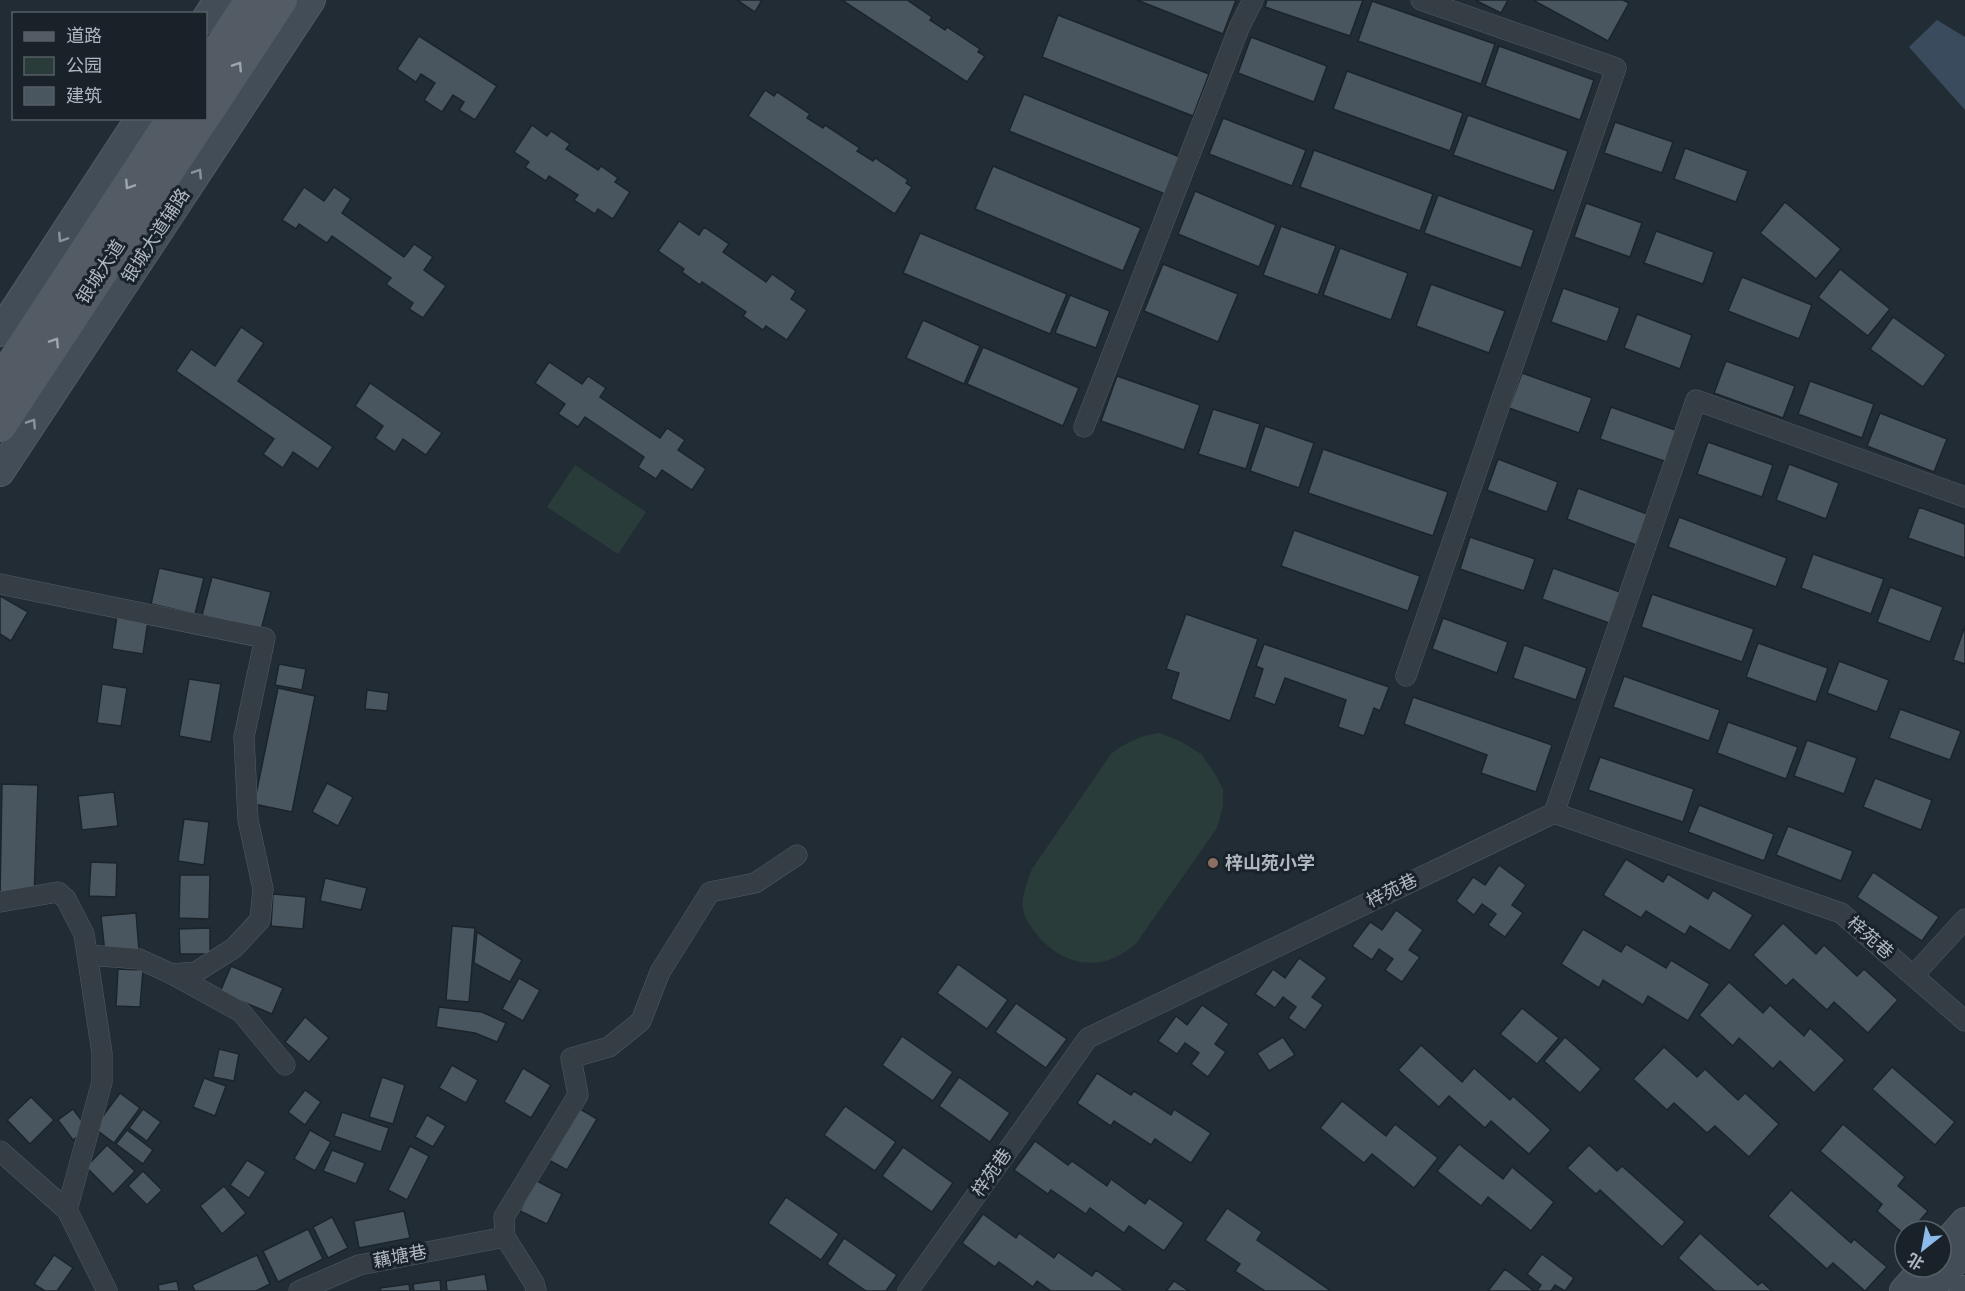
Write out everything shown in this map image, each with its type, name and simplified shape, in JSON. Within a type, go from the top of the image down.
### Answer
[{"type":"main road","points":[[207,67],[251,0]]},
{"type":"main road","points":[[207,112],[281,0]]},
{"type":"main road","name":"银城大道","points":[[0,382],[172,120]]},
{"type":"main road","name":"银城大道","points":[[0,426],[202,120]]},
{"type":"street","points":[[207,17],[218,0]]},
{"type":"street","name":"银城大道辅路","points":[[0,472],[311,0]]},
{"type":"street","points":[[1084,427],[1239,28],[1253,0]]},
{"type":"street","points":[[1406,676],[1616,68],[1421,0]]},
{"type":"street","points":[[0,332],[139,120]]},
{"type":"street","points":[[1554,813],[1696,400],[1965,497]]},
{"type":"street","points":[[0,584],[265,638],[244,737],[248,820],[263,889],[260,920],[234,948],[196,972],[172,974]]},
{"type":"street","name":"梓苑巷","points":[[908,1291],[1088,1038],[1554,813],[1841,913],[1965,1022]]},
{"type":"street","points":[[536,1291],[534,1283],[504,1237],[504,1217],[578,1095],[571,1058],[609,1047],[641,1021],[660,972],[710,892],[755,883],[797,855]]},
{"type":"street","points":[[0,902],[58,892],[66,899],[84,934],[102,1053],[102,1082],[67,1210]]},
{"type":"street","points":[[1913,976],[1965,919]]},
{"type":"street","points":[[88,955],[139,959],[172,974],[241,1012],[285,1065]]},
{"type":"street","points":[[0,1151],[67,1210],[107,1291]]},
{"type":"street","points":[[1953,1236],[1965,1222]]},
{"type":"street","name":"藕塘巷","points":[[300,1291],[359,1265],[504,1237]]},
{"type":"street","points":[[1929,1291],[1965,1250]]},
{"type":"street","points":[[1904,1291],[1914,1279]]},
{"type":"green space","points":[[575,465],[646,512],[618,554],[547,507]]},
{"type":"green space","points":[[1159,733],[1180,741],[1201,754],[1214,772],[1223,789],[1223,807],[1217,828],[1137,942],[1125,952],[1100,962],[1074,961],[1050,948],[1025,917],[1023,899],[1032,869],[1111,754],[1134,740]]},
{"type":"water","points":[[1937,20],[1965,37],[1965,110],[1909,47]]},
{"type":"building","points":[[737,0],[762,0],[755,12]]},
{"type":"building","points":[[842,0],[907,0],[932,17],[930,20],[945,30],[947,27],[980,49],[978,52],[985,56],[967,82]]},
{"type":"building","points":[[1137,0],[1236,0],[1223,34]]},
{"type":"building","points":[[1267,0],[1363,0],[1350,36],[1265,7]]},
{"type":"building","points":[[1475,0],[1508,0],[1501,13]]},
{"type":"building","points":[[1533,0],[1623,0],[1629,3],[1608,41]]},
{"type":"building","points":[[1372,1],[1495,44],[1481,84],[1358,41]]},
{"type":"building","points":[[1058,15],[1209,74],[1193,116],[1042,57]]},
{"type":"building","points":[[419,36],[497,86],[475,120],[459,110],[464,102],[453,95],[442,112],[424,100],[435,83],[421,74],[416,82],[397,69]]},
{"type":"building","points":[[1251,37],[1327,66],[1314,102],[1238,73]]},
{"type":"building","points":[[1499,46],[1594,80],[1580,120],[1485,86]]},
{"type":"building","points":[[1347,71],[1463,113],[1450,151],[1333,109]]},
{"type":"building","points":[[765,90],[774,96],[777,92],[810,114],[807,118],[823,128],[825,125],[860,148],[857,151],[873,161],[875,158],[908,180],[906,183],[912,187],[895,214],[748,116]]},
{"type":"building","points":[[1024,94],[1180,157],[1165,194],[1009,131]]},
{"type":"building","points":[[1468,115],[1568,151],[1554,191],[1453,155]]},
{"type":"building","points":[[1223,118],[1306,150],[1292,186],[1209,154]]},
{"type":"building","points":[[1615,122],[1673,142],[1662,173],[1604,153]]},
{"type":"building","points":[[532,125],[547,136],[551,131],[570,144],[566,149],[598,170],[601,166],[618,178],[615,182],[630,192],[613,219],[598,209],[595,214],[574,200],[578,195],[549,176],[546,181],[525,167],[529,162],[514,152]]},
{"type":"building","points":[[1685,148],[1748,171],[1736,202],[1674,179]]},
{"type":"building","points":[[1314,150],[1433,194],[1420,231],[1300,187]]},
{"type":"building","points":[[993,166],[1141,228],[1123,271],[975,209]]},
{"type":"building","points":[[304,187],[324,201],[334,187],[351,199],[342,213],[404,257],[414,244],[433,257],[424,270],[446,286],[423,318],[409,309],[413,303],[386,284],[391,278],[332,236],[327,243],[299,224],[296,229],[282,220]]},
{"type":"building","points":[[1195,191],[1276,225],[1259,267],[1178,234]]},
{"type":"building","points":[[1438,195],[1534,230],[1521,268],[1424,233]]},
{"type":"building","points":[[1785,202],[1841,249],[1816,279],[1760,233]]},
{"type":"building","points":[[1586,203],[1642,223],[1630,257],[1574,237]]},
{"type":"building","points":[[679,221],[699,235],[704,227],[729,244],[723,252],[766,282],[772,274],[796,291],[791,299],[807,310],[787,340],[766,326],[763,330],[743,316],[746,312],[702,282],[700,285],[682,272],[684,269],[658,251]]},
{"type":"building","points":[[1281,226],[1336,246],[1318,295],[1263,275]]},
{"type":"building","points":[[1656,231],[1714,252],[1703,284],[1644,263]]},
{"type":"building","points":[[920,233],[1067,294],[1050,334],[903,273]]},
{"type":"building","points":[[1340,248],[1408,273],[1391,320],[1323,295]]},
{"type":"building","points":[[1163,264],[1238,294],[1218,342],[1144,311]]},
{"type":"building","points":[[1840,269],[1890,309],[1868,336],[1818,297]]},
{"type":"building","points":[[1742,277],[1812,305],[1799,339],[1728,311]]},
{"type":"building","points":[[1431,284],[1505,311],[1489,353],[1416,326]]},
{"type":"building","points":[[1563,288],[1620,308],[1607,342],[1551,322]]},
{"type":"building","points":[[1070,295],[1110,311],[1096,348],[1055,333]]},
{"type":"building","points":[[1637,314],[1692,335],[1680,369],[1624,348]]},
{"type":"building","points":[[1893,317],[1946,355],[1923,387],[1870,349]]},
{"type":"building","points":[[923,320],[980,346],[964,384],[906,358]]},
{"type":"building","points":[[241,327],[264,343],[238,381],[333,447],[318,469],[293,452],[283,468],[263,454],[274,439],[176,371],[191,349],[215,366]]},
{"type":"building","points":[[983,347],[1079,388],[1063,426],[967,384]]},
{"type":"building","points":[[1726,361],[1795,386],[1783,418],[1714,393]]},
{"type":"building","points":[[549,362],[582,384],[588,376],[606,388],[600,397],[660,438],[667,428],[685,440],[678,450],[706,469],[692,490],[662,470],[656,479],[638,467],[644,457],[585,417],[578,427],[558,414],[565,404],[535,383]]},
{"type":"building","points":[[1522,373],[1592,398],[1579,433],[1509,408]]},
{"type":"building","points":[[1117,376],[1200,405],[1184,450],[1101,421]]},
{"type":"building","points":[[1810,381],[1874,404],[1862,438],[1798,414]]},
{"type":"building","points":[[370,383],[442,433],[426,455],[403,439],[395,452],[375,438],[383,426],[355,406]]},
{"type":"building","points":[[1611,407],[1678,431],[1667,462],[1600,439]]},
{"type":"building","points":[[1213,409],[1260,424],[1246,469],[1198,454]]},
{"type":"building","points":[[1880,413],[1947,439],[1934,472],[1867,446]]},
{"type":"building","points":[[1265,426],[1314,443],[1299,488],[1250,471]]},
{"type":"building","points":[[1708,442],[1773,465],[1762,497],[1697,474]]},
{"type":"building","points":[[1323,449],[1448,492],[1433,536],[1308,493]]},
{"type":"building","points":[[1498,459],[1558,482],[1547,512],[1487,490]]},
{"type":"building","points":[[1789,464],[1839,483],[1826,519],[1776,500]]},
{"type":"building","points":[[1578,488],[1647,514],[1636,545],[1567,519]]},
{"type":"building","points":[[1919,507],[1965,524],[1965,558],[1908,538]]},
{"type":"building","points":[[1679,517],[1787,558],[1776,587],[1668,547]]},
{"type":"building","points":[[1294,530],[1420,576],[1408,611],[1281,566]]},
{"type":"building","points":[[1470,537],[1535,559],[1524,591],[1460,569]]},
{"type":"building","points":[[1813,554],[1884,579],[1871,614],[1801,588]]},
{"type":"building","points":[[159,568],[204,578],[195,614],[151,604]]},
{"type":"building","points":[[1553,568],[1620,592],[1609,623],[1542,599]]},
{"type":"building","points":[[212,577],[271,592],[261,630],[202,615]]},
{"type":"building","points":[[1890,587],[1943,607],[1930,642],[1877,622]]},
{"type":"building","points":[[1652,594],[1754,629],[1742,662],[1641,627]]},
{"type":"building","points":[[0,596],[28,612],[11,641],[0,634]]},
{"type":"building","points":[[1186,614],[1258,639],[1230,721],[1171,699],[1179,673],[1166,669]]},
{"type":"building","points":[[117,616],[148,621],[143,654],[112,649]]},
{"type":"building","points":[[1443,618],[1508,642],[1497,673],[1432,649]]},
{"type":"building","points":[[1965,626],[1965,664],[1953,660]]},
{"type":"building","points":[[1758,643],[1828,668],[1816,702],[1746,677]]},
{"type":"building","points":[[1264,644],[1389,687],[1380,711],[1374,708],[1364,736],[1338,727],[1346,700],[1285,678],[1275,705],[1254,697],[1263,669],[1256,666]]},
{"type":"building","points":[[1524,645],[1587,668],[1576,700],[1513,678]]},
{"type":"building","points":[[1839,661],[1889,680],[1877,712],[1827,693]]},
{"type":"building","points":[[279,664],[306,669],[302,690],[275,685]]},
{"type":"building","points":[[1624,676],[1720,710],[1709,741],[1613,707]]},
{"type":"building","points":[[189,679],[221,684],[211,742],[179,736]]},
{"type":"building","points":[[102,684],[127,688],[121,726],[97,723]]},
{"type":"building","points":[[278,688],[315,696],[292,812],[254,804]]},
{"type":"building","points":[[367,690],[389,693],[387,711],[365,709]]},
{"type":"building","points":[[1413,697],[1552,745],[1536,792],[1481,773],[1487,755],[1404,724]]},
{"type":"building","points":[[1900,709],[1961,731],[1950,760],[1889,738]]},
{"type":"building","points":[[1728,722],[1798,747],[1786,779],[1717,753]]},
{"type":"building","points":[[1807,740],[1857,758],[1844,794],[1794,776]]},
{"type":"building","points":[[1600,757],[1694,789],[1683,822],[1588,790]]},
{"type":"building","points":[[1875,778],[1932,800],[1921,830],[1863,807]]},
{"type":"building","points":[[327,783],[353,797],[338,826],[312,812]]},
{"type":"building","points":[[2,784],[38,785],[34,899],[0,898]]},
{"type":"building","points":[[114,792],[118,826],[82,830],[78,796]]},
{"type":"building","points":[[1699,805],[1774,834],[1764,861],[1688,832]]},
{"type":"building","points":[[184,819],[209,822],[204,865],[178,861]]},
{"type":"building","points":[[1788,826],[1853,851],[1841,881],[1776,855]]},
{"type":"building","points":[[1626,859],[1663,882],[1668,874],[1708,899],[1713,890],[1753,915],[1730,951],[1690,926],[1685,935],[1646,911],[1641,918],[1603,895]]},
{"type":"building","points":[[91,862],[117,863],[116,897],[89,896]]},
{"type":"building","points":[[1499,865],[1526,885],[1512,905],[1523,913],[1505,937],[1488,925],[1496,914],[1482,904],[1474,915],[1456,901],[1473,877],[1485,885]]},
{"type":"building","points":[[1873,872],[1939,917],[1922,941],[1857,897]]},
{"type":"building","points":[[180,875],[210,875],[209,919],[179,918]]},
{"type":"building","points":[[325,878],[367,888],[361,910],[320,901]]},
{"type":"building","points":[[273,894],[306,897],[303,929],[271,926]]},
{"type":"building","points":[[1396,910],[1423,930],[1409,950],[1420,957],[1402,982],[1385,970],[1393,959],[1379,949],[1372,960],[1352,946],[1370,922],[1382,930]]},
{"type":"building","points":[[136,913],[139,950],[105,953],[101,916]]},
{"type":"building","points":[[1783,923],[1816,954],[1824,945],[1857,976],[1864,969],[1898,1000],[1868,1033],[1834,1002],[1827,1010],[1793,979],[1786,986],[1753,955]]},
{"type":"building","points":[[452,926],[475,928],[469,1002],[446,1000]]},
{"type":"building","points":[[210,928],[210,954],[180,954],[179,929]]},
{"type":"building","points":[[1583,929],[1621,952],[1626,944],[1666,968],[1671,960],[1710,984],[1688,1021],[1648,996],[1643,1005],[1603,980],[1599,988],[1561,964]]},
{"type":"building","points":[[477,932],[522,960],[510,982],[474,963]]},
{"type":"building","points":[[1299,958],[1327,978],[1312,997],[1323,1005],[1305,1030],[1288,1018],[1296,1007],[1283,997],[1275,1008],[1255,994],[1273,969],[1285,978]]},
{"type":"building","points":[[958,964],[1008,1000],[987,1029],[937,993]]},
{"type":"building","points":[[231,966],[283,988],[272,1014],[220,992]]},
{"type":"building","points":[[118,969],[143,970],[140,1007],[116,1006]]},
{"type":"building","points":[[519,978],[540,990],[523,1021],[502,1009]]},
{"type":"building","points":[[1729,982],[1763,1013],[1770,1005],[1804,1036],[1810,1028],[1845,1060],[1814,1093],[1780,1061],[1773,1069],[1739,1038],[1733,1046],[1699,1015]]},
{"type":"building","points":[[1016,1003],[1067,1039],[1046,1068],[995,1032]]},
{"type":"building","points":[[1202,1005],[1229,1024],[1215,1044],[1226,1052],[1208,1077],[1191,1064],[1199,1053],[1185,1043],[1177,1054],[1158,1041],[1176,1016],[1187,1025]]},
{"type":"building","points":[[439,1007],[482,1012],[506,1023],[497,1042],[475,1033],[436,1027]]},
{"type":"building","points":[[1522,1008],[1559,1038],[1537,1064],[1500,1034]]},
{"type":"building","points":[[305,1017],[329,1038],[309,1062],[285,1042]]},
{"type":"building","points":[[902,1036],[953,1072],[933,1101],[882,1065]]},
{"type":"building","points":[[1283,1037],[1295,1055],[1269,1071],[1257,1053]]},
{"type":"building","points":[[1565,1037],[1601,1069],[1580,1093],[1544,1061]]},
{"type":"building","points":[[1421,1045],[1462,1082],[1474,1068],[1510,1100],[1513,1096],[1551,1130],[1529,1154],[1491,1121],[1485,1128],[1449,1096],[1439,1107],[1398,1070]]},
{"type":"building","points":[[1664,1047],[1697,1077],[1705,1069],[1738,1100],[1745,1093],[1779,1124],[1749,1157],[1715,1126],[1707,1133],[1674,1103],[1667,1110],[1633,1079]]},
{"type":"building","points":[[219,1049],[239,1054],[234,1081],[213,1077]]},
{"type":"building","points":[[452,1065],[478,1080],[466,1103],[439,1088]]},
{"type":"building","points":[[1892,1067],[1955,1122],[1935,1145],[1872,1089]]},
{"type":"building","points":[[523,1068],[551,1085],[531,1118],[504,1102]]},
{"type":"building","points":[[1097,1073],[1131,1095],[1134,1091],[1171,1115],[1174,1109],[1211,1133],[1191,1163],[1155,1139],[1151,1145],[1114,1121],[1111,1126],[1077,1103]]},
{"type":"building","points":[[382,1077],[405,1085],[393,1124],[369,1117]]},
{"type":"building","points":[[959,1077],[1010,1113],[990,1142],[939,1106]]},
{"type":"building","points":[[204,1078],[226,1086],[215,1116],[193,1107]]},
{"type":"building","points":[[305,1090],[321,1102],[305,1125],[288,1112]]},
{"type":"building","points":[[120,1093],[140,1108],[114,1143],[94,1128]]},
{"type":"building","points":[[31,1097],[54,1120],[30,1144],[7,1120]]},
{"type":"building","points":[[1342,1101],[1386,1136],[1395,1124],[1438,1158],[1414,1188],[1372,1154],[1364,1163],[1320,1128]]},
{"type":"building","points":[[575,1106],[597,1119],[567,1170],[545,1158]]},
{"type":"building","points":[[845,1106],[896,1142],[875,1171],[824,1135]]},
{"type":"building","points":[[73,1109],[88,1129],[73,1140],[58,1120]]},
{"type":"building","points":[[143,1109],[161,1122],[147,1141],[129,1128]]},
{"type":"building","points":[[342,1112],[389,1128],[381,1152],[334,1136]]},
{"type":"building","points":[[427,1115],[446,1126],[433,1147],[415,1137]]},
{"type":"building","points":[[1843,1124],[1905,1177],[1898,1186],[1928,1211],[1921,1219],[1893,1219],[1893,1225],[1877,1211],[1882,1204],[1820,1151]]},
{"type":"building","points":[[127,1130],[153,1150],[143,1164],[116,1144]]},
{"type":"building","points":[[310,1130],[331,1142],[315,1171],[294,1159]]},
{"type":"building","points":[[1035,1141],[1068,1165],[1072,1161],[1107,1186],[1111,1179],[1145,1204],[1149,1198],[1184,1223],[1164,1251],[1129,1226],[1124,1233],[1090,1208],[1086,1214],[1051,1190],[1048,1194],[1014,1170]]},
{"type":"building","points":[[1459,1144],[1503,1179],[1512,1167],[1554,1202],[1531,1231],[1488,1197],[1481,1206],[1437,1171]]},
{"type":"building","points":[[107,1145],[135,1171],[113,1194],[86,1167]]},
{"type":"building","points":[[1589,1145],[1617,1171],[1622,1166],[1685,1222],[1662,1247],[1600,1190],[1596,1194],[1567,1168]]},
{"type":"building","points":[[410,1146],[429,1156],[407,1200],[388,1190]]},
{"type":"building","points":[[903,1147],[953,1183],[932,1212],[882,1176]]},
{"type":"building","points":[[332,1150],[365,1163],[356,1184],[323,1171]]},
{"type":"building","points":[[247,1160],[266,1172],[249,1198],[230,1185]]},
{"type":"building","points":[[143,1171],[162,1190],[147,1205],[128,1186]]},
{"type":"building","points":[[535,1180],[562,1194],[547,1224],[520,1211]]},
{"type":"building","points":[[224,1186],[246,1213],[222,1234],[200,1206]]},
{"type":"building","points":[[1791,1190],[1851,1243],[1854,1239],[1887,1267],[1865,1291],[1833,1263],[1827,1269],[1768,1216]]},
{"type":"building","points":[[786,1197],[839,1234],[821,1260],[768,1223]]},
{"type":"building","points":[[1227,1208],[1262,1232],[1257,1240],[1331,1291],[1265,1291],[1235,1271],[1240,1264],[1205,1240]]},
{"type":"building","points":[[404,1211],[410,1238],[359,1248],[354,1221]]},
{"type":"building","points":[[983,1214],[1016,1238],[1019,1233],[1054,1258],[1058,1252],[1092,1276],[1096,1270],[1125,1291],[1051,1291],[1037,1281],[1033,1287],[999,1262],[995,1267],[962,1243]]},
{"type":"building","points":[[332,1217],[348,1248],[328,1258],[313,1227]]},
{"type":"building","points":[[308,1229],[323,1259],[278,1282],[263,1251]]},
{"type":"building","points":[[1700,1233],[1758,1285],[1762,1282],[1772,1291],[1715,1291],[1678,1258]]},
{"type":"building","points":[[844,1238],[897,1275],[886,1291],[866,1291],[827,1264]]},
{"type":"building","points":[[1542,1254],[1574,1278],[1565,1291],[1555,1285],[1551,1291],[1537,1291],[1541,1285],[1527,1274]]},
{"type":"building","points":[[54,1255],[73,1268],[57,1291],[45,1291],[34,1284]]},
{"type":"building","points":[[257,1255],[270,1284],[256,1291],[195,1291],[192,1285]]},
{"type":"building","points":[[1505,1269],[1534,1291],[1488,1291]]},
{"type":"building","points":[[485,1274],[488,1291],[447,1291],[446,1281]]},
{"type":"building","points":[[440,1280],[441,1291],[414,1291],[413,1284]]},
{"type":"building","points":[[177,1281],[179,1291],[159,1291],[158,1285]]},
{"type":"building","points":[[1174,1281],[1189,1291],[1166,1291]]},
{"type":"building","points":[[409,1284],[410,1291],[381,1291],[380,1288]]},
{"type":"place","name":"梓山苑小学","points":[[1213,863]]}]
